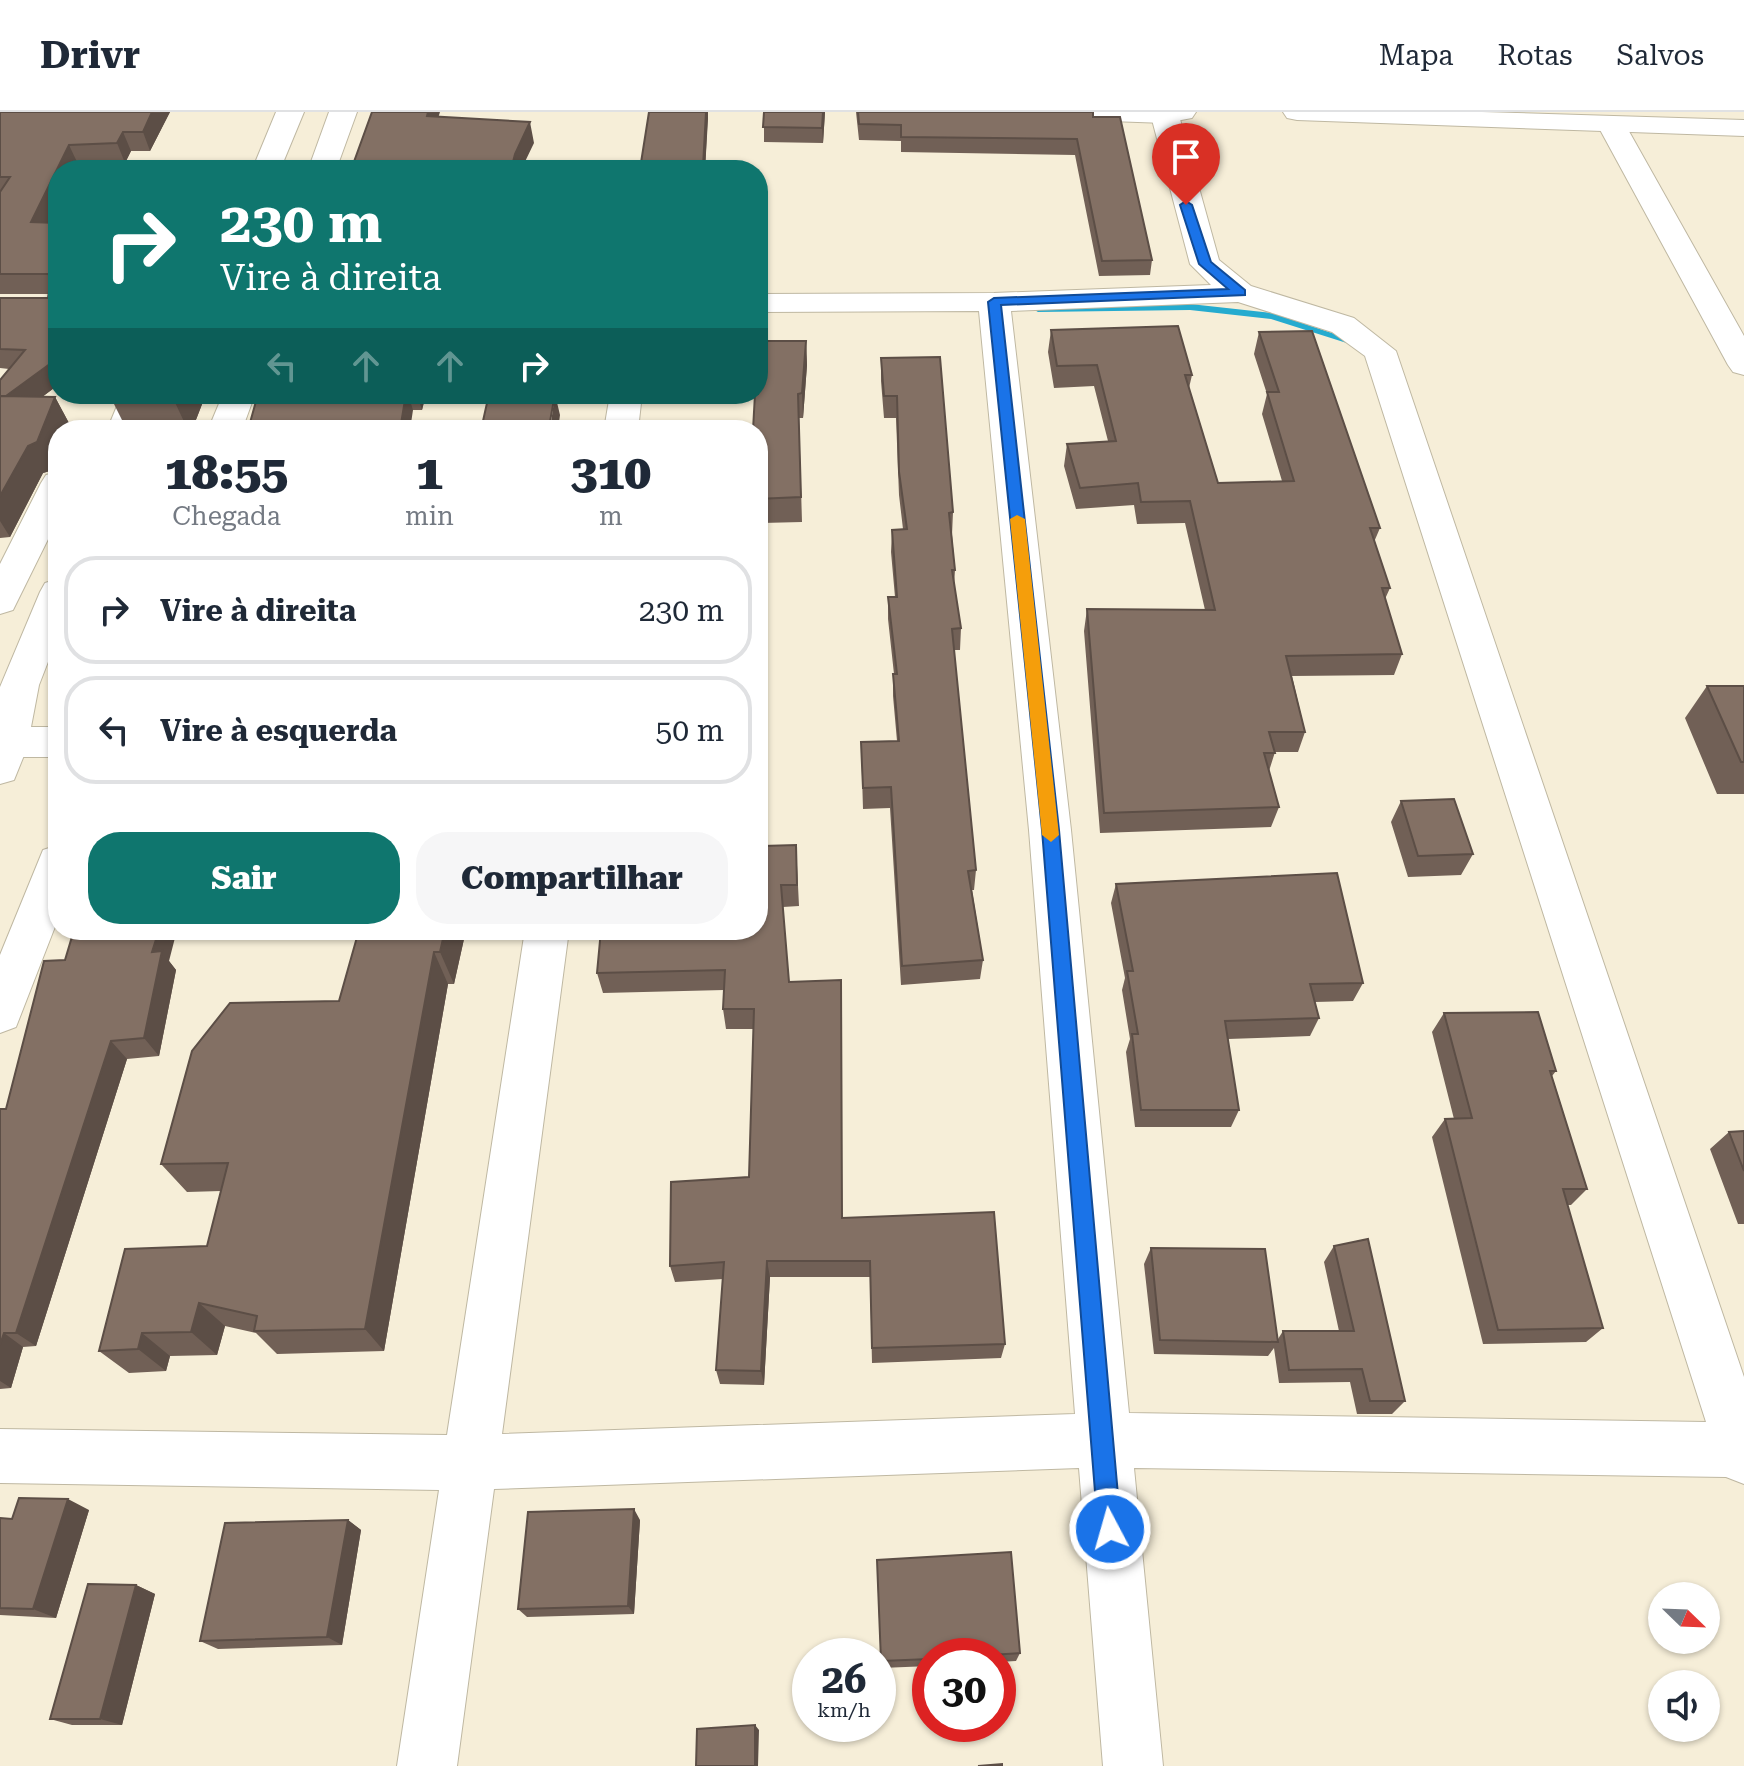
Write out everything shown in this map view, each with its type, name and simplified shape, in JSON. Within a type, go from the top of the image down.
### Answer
[{"type":"street","points":[[270,160],[290,112]]},
{"type":"street","points":[[326,160],[343,112]]},
{"type":"street","points":[[1083,112],[1171,113],[1205,264],[1240,293]]},
{"type":"street","points":[[1297,112],[1466,116],[1612,126],[1744,128]]},
{"type":"street","points":[[1612,126],[1744,365]]},
{"type":"street","points":[[0,1456],[469,1463],[1101,1440],[1743,1454],[1380,351],[1343,325],[1240,293],[994,302],[768,303]]},
{"type":"street","points":[[994,302],[1050,830],[1101,1440],[1133,1766]]},
{"type":"street","points":[[0,601],[13,545],[48,497]]},
{"type":"street","points":[[48,616],[21,680],[4,751],[48,744]]},
{"type":"street","points":[[0,1013],[48,888]]},
{"type":"street","points":[[427,1766],[546,940]]},
{"type":"building","points":[[0,112],[152,112],[143,132],[123,132],[117,143],[69,145],[62,160],[48,160],[48,188],[31,222],[48,223],[48,274],[0,274],[0,192],[10,177],[0,177]]},
{"type":"building","points":[[372,112],[428,112],[427,116],[530,122],[514,160],[355,160]]},
{"type":"building","points":[[649,112],[706,112],[703,160],[641,160]]},
{"type":"building","points":[[764,112],[823,112],[822,128],[763,127]]},
{"type":"building","points":[[858,112],[1093,112],[1093,117],[1120,117],[1152,260],[1102,261],[1077,139],[901,137],[901,125],[859,124]]},
{"type":"building","points":[[0,298],[48,298],[48,365],[6,396],[0,396],[0,380],[25,350],[0,349]]},
{"type":"building","points":[[1178,326],[1192,375],[1185,375],[1218,483],[1294,481],[1267,392],[1279,392],[1259,332],[1312,331],[1380,528],[1370,528],[1390,588],[1382,588],[1402,654],[1286,656],[1305,732],[1269,732],[1275,753],[1264,753],[1279,807],[1104,813],[1087,609],[1215,610],[1190,501],[1141,502],[1138,483],[1080,488],[1067,444],[1116,441],[1097,365],[1057,366],[1051,330]]},
{"type":"building","points":[[768,341],[806,341],[802,393],[798,394],[801,497],[768,499],[768,420],[754,420],[754,404],[768,404]]},
{"type":"building","points":[[940,357],[953,512],[949,513],[955,570],[952,570],[961,628],[952,629],[976,870],[968,871],[983,960],[902,966],[891,787],[863,788],[861,742],[899,741],[893,674],[897,674],[888,597],[897,597],[892,530],[907,529],[899,472],[897,396],[884,396],[881,358]]},
{"type":"building","points":[[0,396],[48,397],[48,404],[52,404],[37,442],[28,446],[0,496]]},
{"type":"building","points":[[255,404],[404,404],[402,420],[251,420]]},
{"type":"building","points":[[487,404],[553,404],[550,420],[483,420]]},
{"type":"building","points":[[1707,686],[1744,686],[1744,762],[1741,762]]},
{"type":"building","points":[[1454,799],[1473,854],[1418,856],[1401,801]]},
{"type":"building","points":[[796,845],[797,885],[781,885],[789,982],[841,980],[842,1218],[994,1212],[1005,1344],[872,1348],[870,1261],[767,1261],[761,1371],[716,1370],[724,1262],[670,1266],[671,1182],[749,1177],[754,1009],[723,1009],[725,970],[597,973],[600,940],[768,940],[768,846]]},
{"type":"building","points":[[1337,873],[1363,983],[1310,984],[1319,1018],[1225,1021],[1239,1110],[1141,1110],[1132,1034],[1138,1034],[1127,971],[1133,971],[1116,884]]},
{"type":"building","points":[[71,940],[156,940],[152,952],[162,951],[144,1038],[111,1041],[16,1333],[4,1333],[0,1345],[0,1109],[6,1109],[44,961],[65,960]]},
{"type":"building","points":[[356,940],[443,940],[440,952],[434,952],[365,1329],[254,1331],[257,1316],[199,1303],[191,1332],[142,1333],[138,1349],[99,1351],[125,1249],[207,1246],[228,1163],[161,1164],[192,1051],[230,1003],[339,1001]]},
{"type":"building","points":[[1538,1012],[1556,1071],[1550,1071],[1587,1189],[1563,1189],[1603,1328],[1498,1330],[1445,1119],[1472,1118],[1444,1013]]},
{"type":"building","points":[[1744,1131],[1744,1171],[1729,1132]]},
{"type":"building","points":[[1368,1239],[1405,1401],[1370,1401],[1362,1369],[1289,1370],[1283,1331],[1354,1331],[1334,1246]]},
{"type":"building","points":[[1151,1248],[1265,1249],[1278,1342],[1160,1340]]},
{"type":"building","points":[[19,1498],[68,1499],[33,1609],[0,1608],[0,1518],[12,1519]]},
{"type":"building","points":[[634,1509],[628,1606],[518,1609],[528,1512]]},
{"type":"building","points":[[348,1520],[327,1637],[200,1641],[225,1523]]},
{"type":"building","points":[[1011,1552],[1020,1653],[1016,1653],[1016,1638],[912,1638],[912,1660],[896,1660],[896,1638],[880,1638],[877,1560]]},
{"type":"building","points":[[88,1584],[136,1585],[100,1719],[50,1719]]},
{"type":"building","points":[[755,1725],[755,1766],[696,1766],[697,1729]]},
{"type":"waterway","points":[[1038,309],[1190,307],[1272,316],[1357,343]]},
{"type":"slow traffic","points":[[1017,519],[1051,835]]},
{"type":"route","points":[[1110,1529],[1050,830],[994,302],[1240,293],[1205,264],[1186,205]]}]
